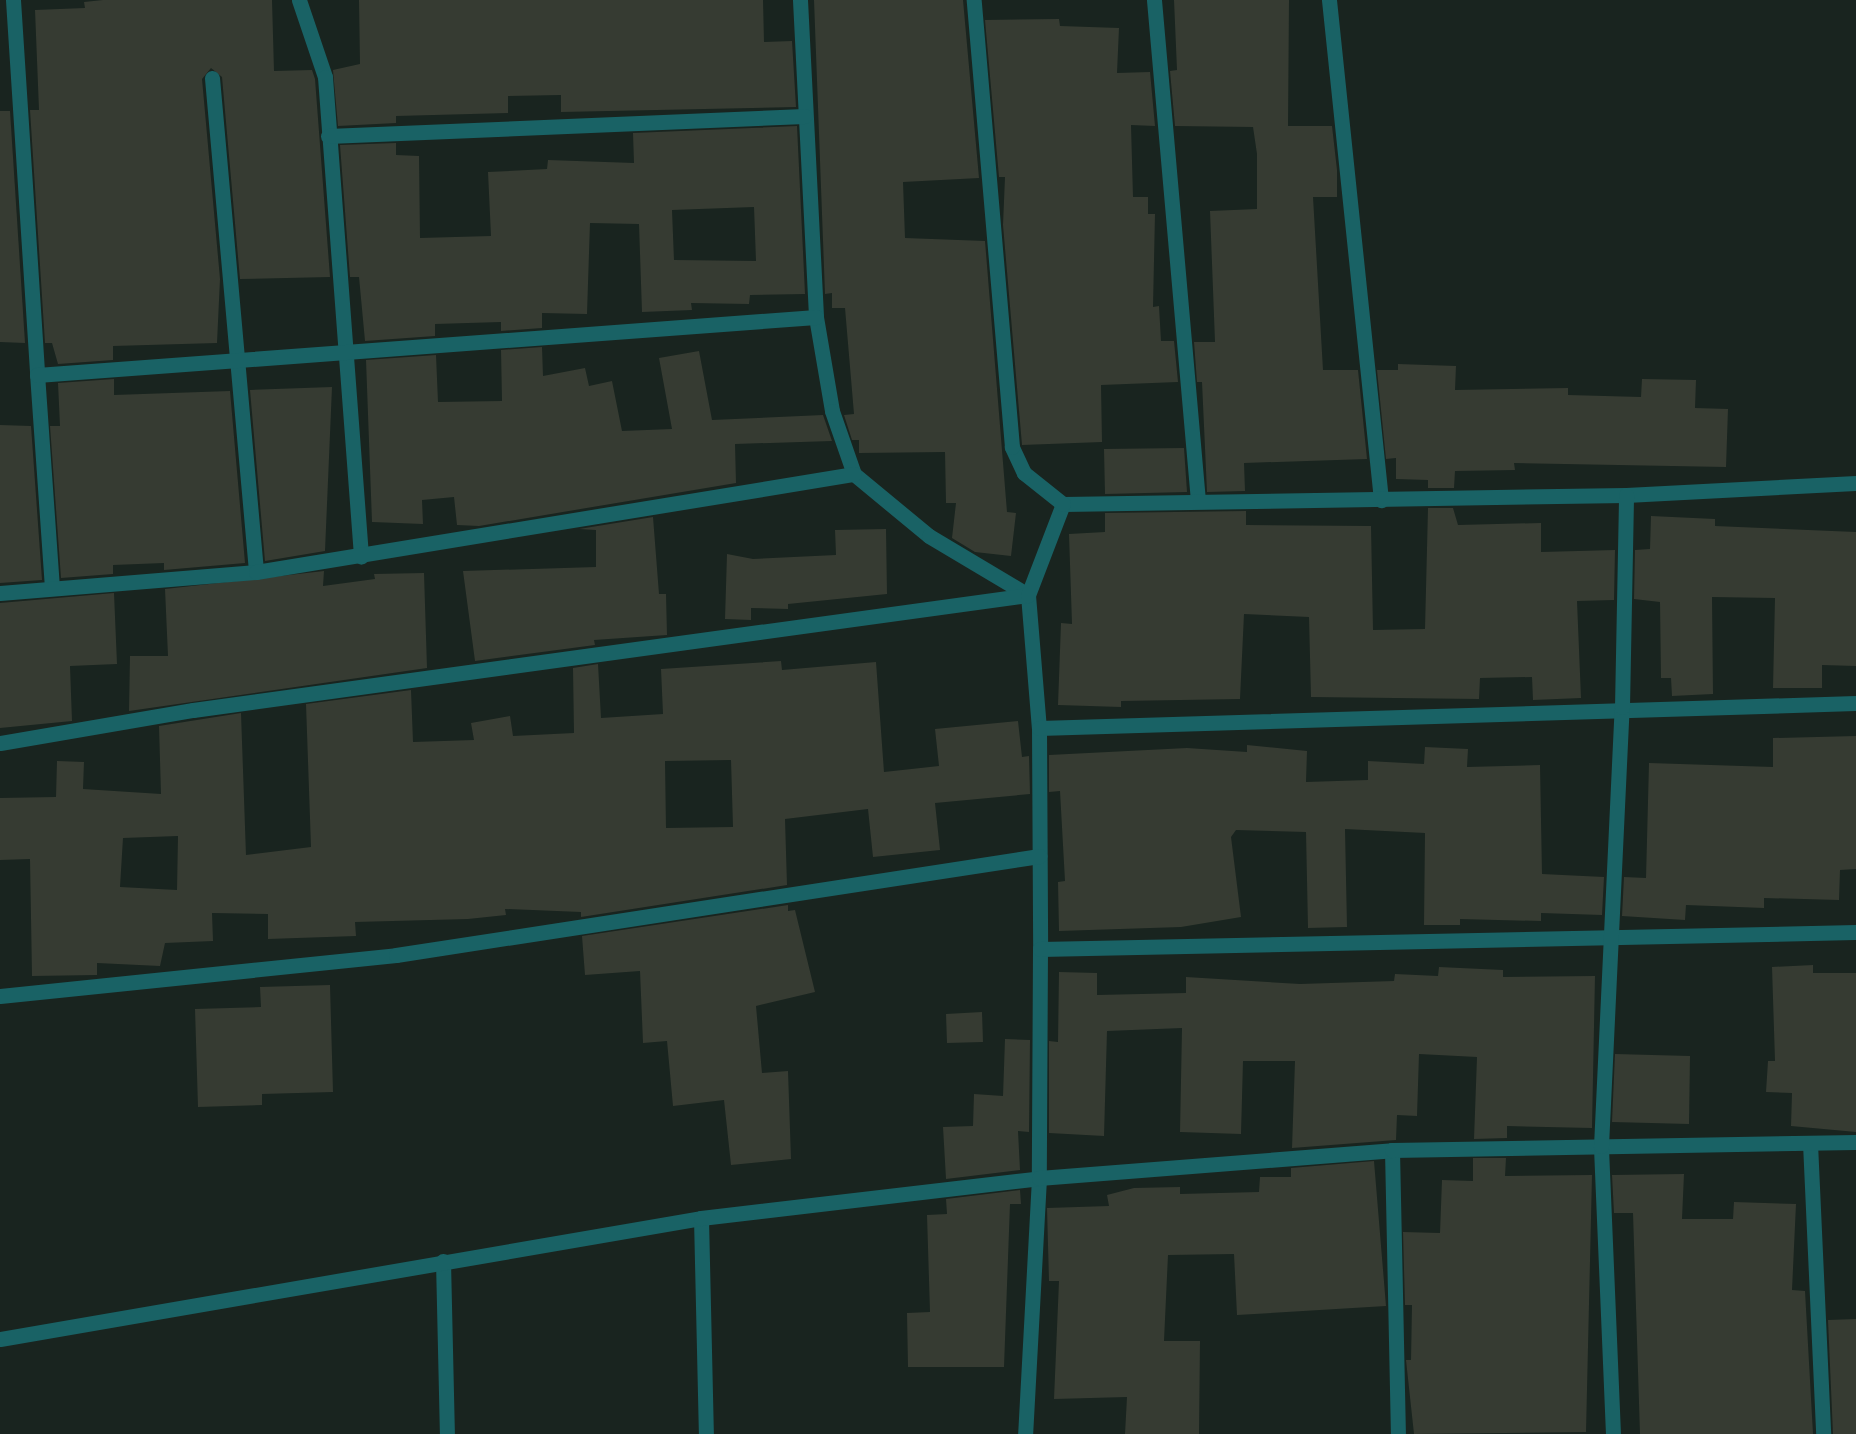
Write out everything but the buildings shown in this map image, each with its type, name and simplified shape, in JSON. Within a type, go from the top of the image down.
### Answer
[{"type":"street","points":[[13,0],[52,588]]},
{"type":"street","points":[[299,0],[325,77],[328,136],[350,351],[361,557]]},
{"type":"street","points":[[800,0],[816,317],[832,411],[854,474],[929,536],[1028,595]]},
{"type":"street","points":[[974,0],[1012,447],[1024,473],[1063,504],[1626,495],[1856,483]]},
{"type":"street","points":[[1154,0],[1198,501]]},
{"type":"street","points":[[1329,0],[1381,500]]},
{"type":"street","points":[[212,78],[234,358],[256,572]]},
{"type":"street","points":[[328,136],[806,116]]},
{"type":"street","points":[[37,375],[234,358],[816,317]]},
{"type":"street","points":[[0,592],[256,572],[361,557],[854,474]]},
{"type":"street","points":[[1613,1434],[1601,1146],[1607,938],[1622,707],[1626,495]]},
{"type":"street","points":[[1025,1434],[1039,1178],[1040,949],[1039,728],[1028,595],[1063,504]]},
{"type":"street","points":[[0,743],[193,710],[1028,595]]},
{"type":"street","points":[[1039,728],[1622,707],[1856,703]]},
{"type":"street","points":[[0,996],[396,955],[1039,856]]},
{"type":"street","points":[[1040,949],[1856,932]]},
{"type":"street","points":[[0,1339],[701,1218],[1039,1178],[1392,1150],[1856,1142]]},
{"type":"street","points":[[1810,1143],[1823,1434]]},
{"type":"street","points":[[1392,1150],[1398,1434]]},
{"type":"street","points":[[701,1218],[706,1434]]},
{"type":"street","points":[[443,1261],[447,1434]]}]
